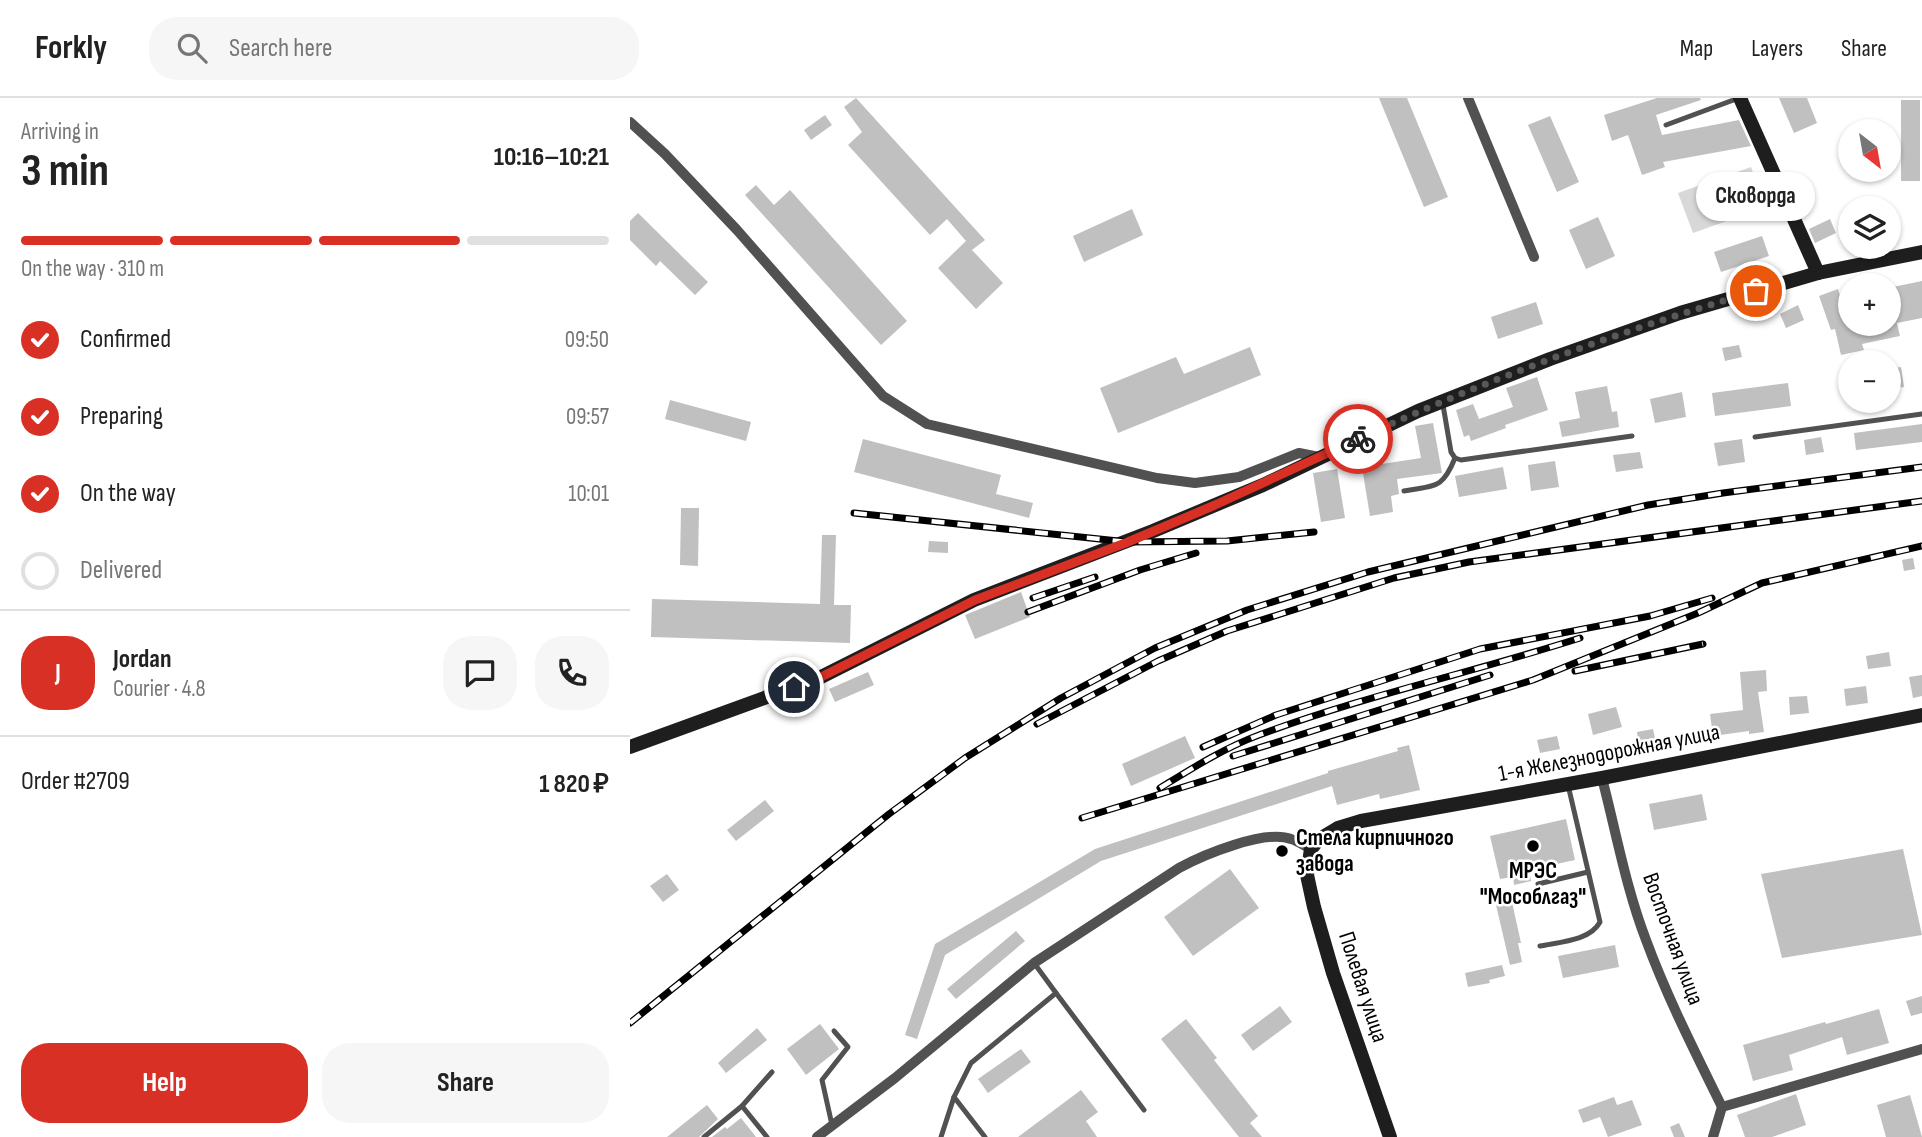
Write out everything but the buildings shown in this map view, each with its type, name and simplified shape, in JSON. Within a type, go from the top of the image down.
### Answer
[{"type":"main road","points":[[1740,98],[1818,273]]},
{"type":"main road","points":[[630,747],[819,678],[984,596],[1128,542],[1263,485],[1442,401],[1550,359],[1680,313],[1818,273],[1922,252]]},
{"type":"main road","name":"1-я Железнодорожная улица","points":[[1311,849],[1330,832],[1361,821],[1568,785],[1922,715]]},
{"type":"main road","name":"Полевая улица","points":[[1311,849],[1307,875],[1314,907],[1333,972],[1390,1137]]},
{"type":"street","points":[[1468,98],[1534,257]]},
{"type":"street","points":[[630,122],[665,154],[737,230],[883,396],[927,424],[1157,478],[1195,483],[1239,477],[1299,453],[1319,457]]},
{"type":"street","name":"Восточная улица","points":[[1602,778],[1637,915],[1646,940],[1671,1002],[1722,1107]]},
{"type":"street","points":[[817,1137],[895,1078],[1034,963],[1178,867],[1226,847],[1272,837],[1289,838],[1311,849]]},
{"type":"street","points":[[1713,1137],[1722,1107],[1922,1049]]},
{"type":"lane","points":[[1666,125],[1740,98]]},
{"type":"lane","points":[[1442,401],[1451,452],[1455,458]]},
{"type":"lane","points":[[1755,438],[1922,414]]},
{"type":"lane","points":[[1455,458],[1470,459],[1632,436]]},
{"type":"lane","points":[[1404,491],[1437,485],[1449,473],[1455,458]]},
{"type":"lane","points":[[1540,946],[1584,936],[1597,928],[1600,922],[1568,785]]},
{"type":"lane","points":[[1538,884],[1588,872]]},
{"type":"lane","points":[[1034,963],[1144,1110]]},
{"type":"lane","points":[[941,1137],[954,1097],[971,1063],[1056,992]]},
{"type":"lane","points":[[832,1125],[822,1080],[848,1047],[834,1031]]},
{"type":"lane","points":[[704,1137],[742,1106],[772,1072]]},
{"type":"lane","points":[[954,1097],[985,1137]]},
{"type":"lane","points":[[742,1106],[767,1137]]},
{"type":"shaded area","points":[[1751,167],[1766,207],[1693,233],[1678,193]]},
{"type":"railway","points":[[630,1023],[889,814],[965,758],[1061,698],[1155,648],[1247,610],[1368,572],[1648,505],[1922,467]]},
{"type":"railway","points":[[1037,724],[1158,661],[1227,631],[1394,578],[1469,562],[1922,501]]},
{"type":"railway","points":[[854,513],[1128,542],[1227,541],[1314,532]]},
{"type":"railway","points":[[1082,818],[1533,680],[1698,613],[1762,583],[1922,546]]},
{"type":"railway","points":[[1028,612],[1140,570],[1196,553]]},
{"type":"railway","points":[[1033,598],[1095,577]]},
{"type":"railway","points":[[1203,747],[1276,715],[1480,649],[1650,616],[1712,598]]},
{"type":"railway","points":[[1160,788],[1220,752],[1298,721],[1580,638]]},
{"type":"railway","points":[[1575,671],[1703,644]]},
{"type":"railway","points":[[1233,756],[1490,675]]},
{"type":"way so far","points":[[1358,439],[1418,411],[1550,359],[1680,313],[1756,291]]},
{"type":"place","name":"Сковорда","points":[[1756,291]]},
{"type":"place","name":"МРЭС \"Мособлгаз\"","points":[[1533,846]]},
{"type":"place","name":"Стела кирпичного завода","points":[[1282,851]]},
{"type":"route","points":[[794,687],[819,678],[975,600],[1128,542],[1263,485],[1358,439]]}]
